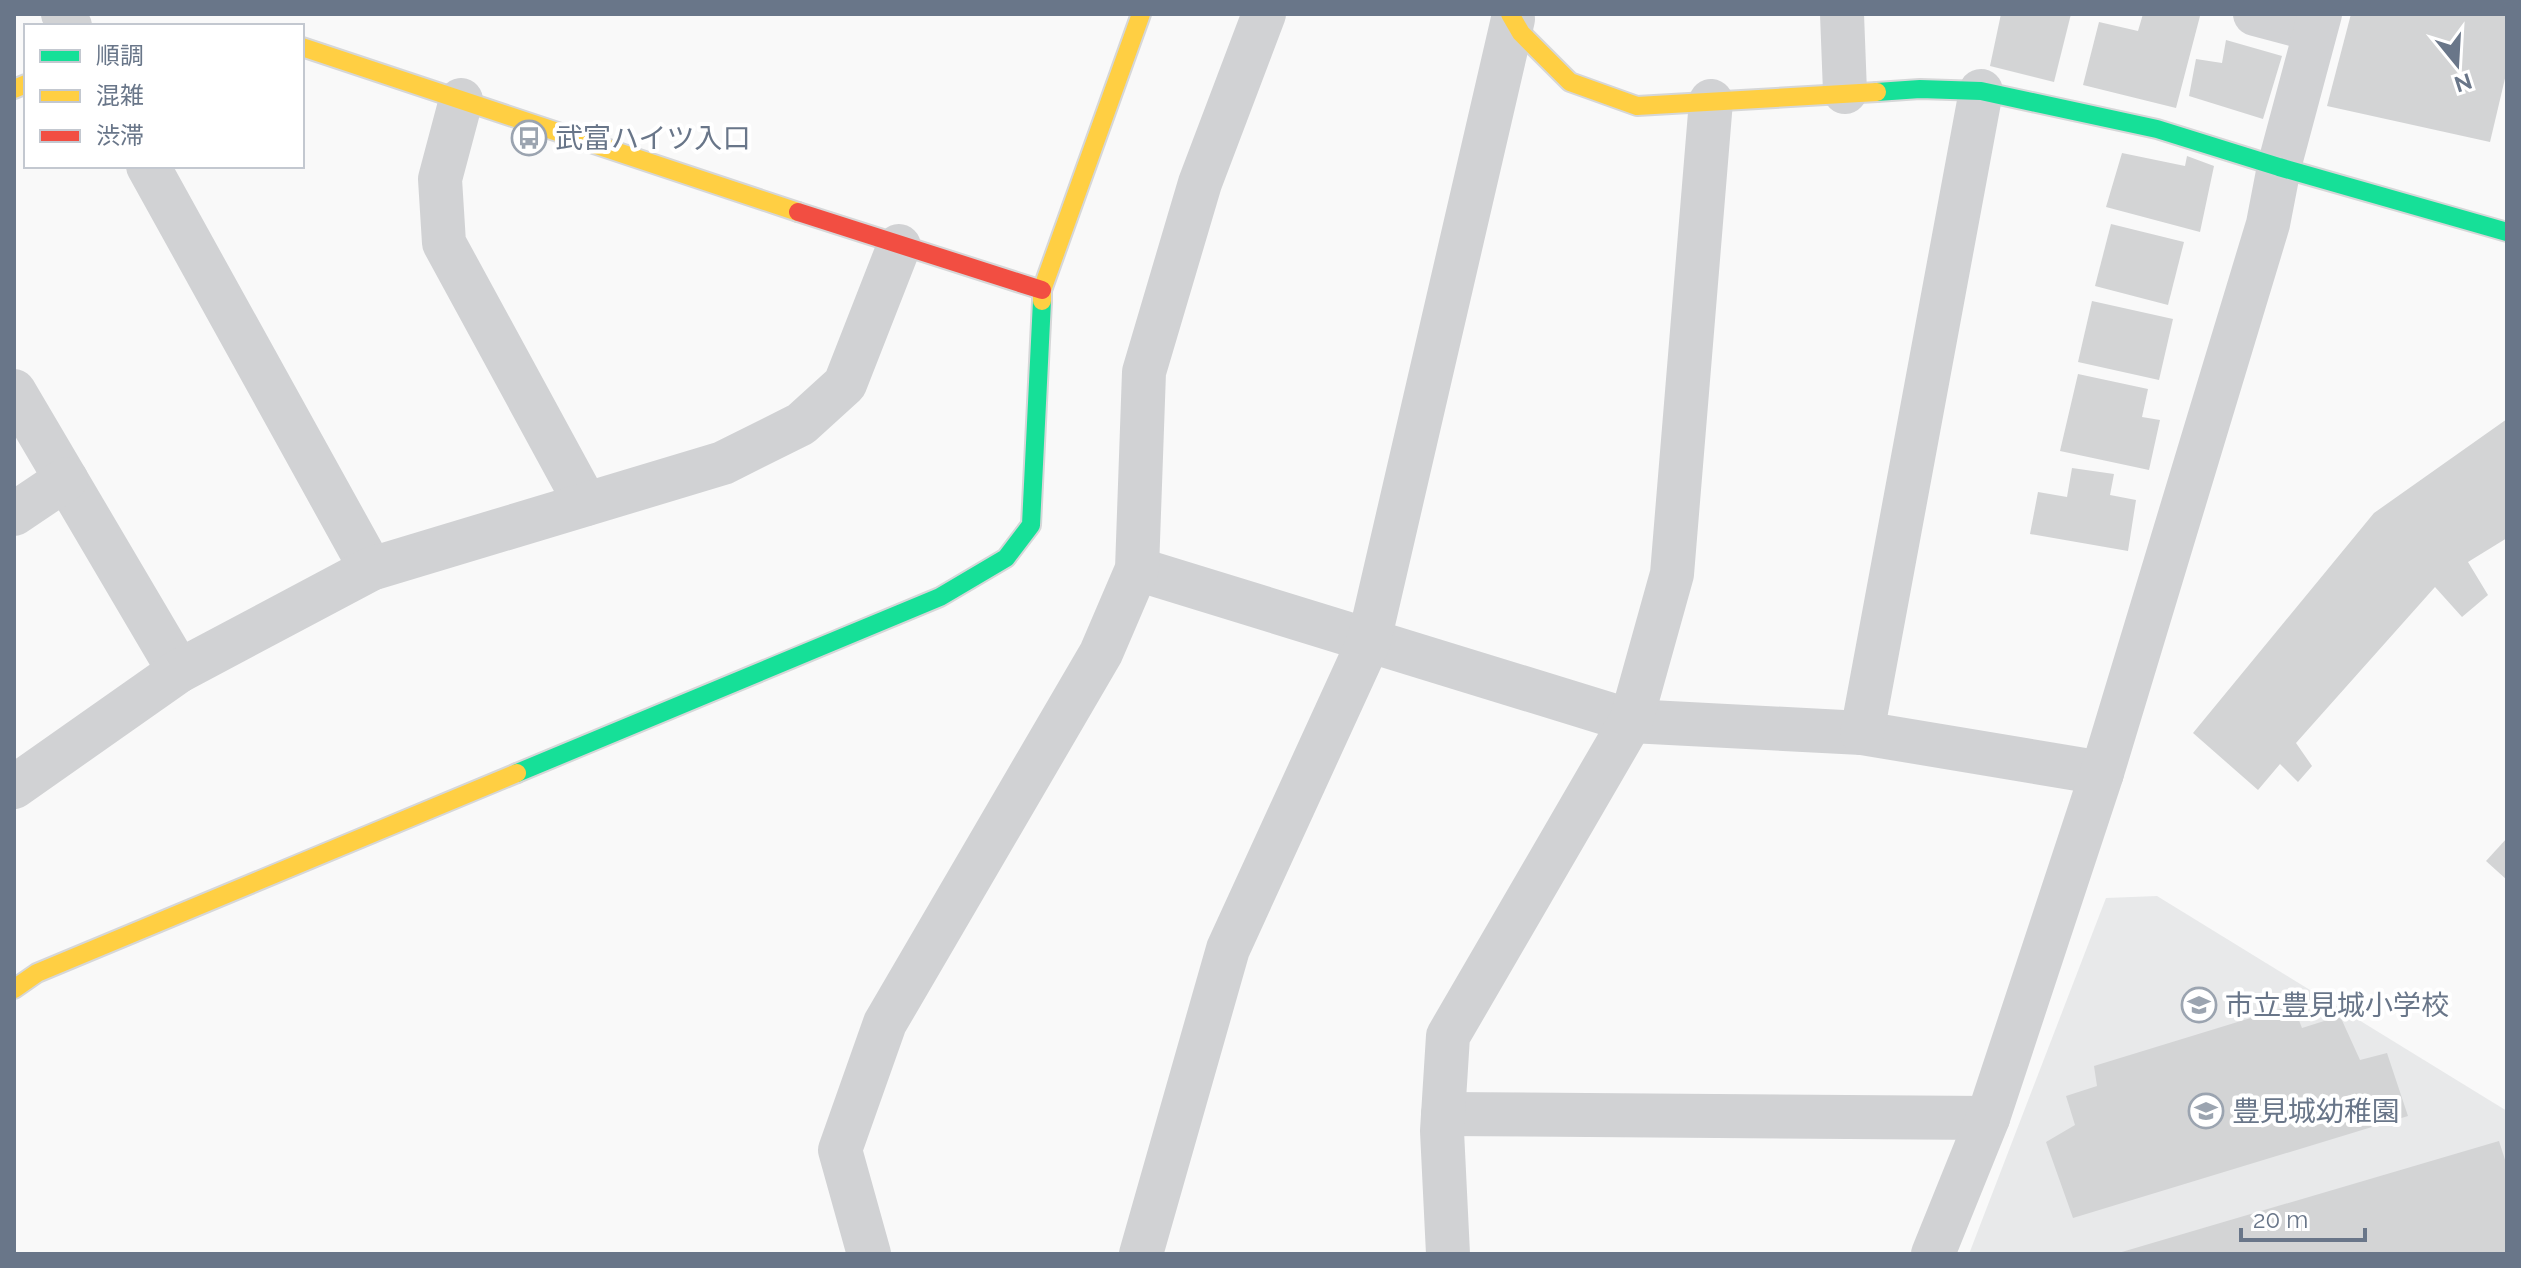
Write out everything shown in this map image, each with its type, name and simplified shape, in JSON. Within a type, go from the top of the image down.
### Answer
[{"type":"street","points":[[14,989],[37,973],[940,597],[1006,558],[1031,525],[1042,290],[1141,14]]},
{"type":"street","points":[[869,1254],[840,1150],[885,1023],[1101,653],[1137,569],[1144,372],[1200,183],[1264,14]]},
{"type":"street","points":[[1842,14],[1845,92]]},
{"type":"street","points":[[1933,1254],[1988,1118],[2102,773],[2268,224],[2279,167],[2317,22],[2255,14]]},
{"type":"street","points":[[1511,16],[1521,33],[1570,82],[1637,106],[1845,92],[1920,89],[1981,91],[2157,129],[2507,232]]},
{"type":"street","points":[[1141,1254],[1228,949],[1369,641],[1511,16]]},
{"type":"street","points":[[304,48],[899,246],[1042,290]]},
{"type":"street","points":[[1862,733],[1981,91]]},
{"type":"street","points":[[461,100],[440,179],[444,243],[586,504]]},
{"type":"street","points":[[1448,1254],[1443,1114],[1448,1036],[1631,721],[1672,574],[1711,101]]},
{"type":"street","points":[[149,168],[371,569]]},
{"type":"street","points":[[14,787],[179,671],[371,569],[723,463],[801,424],[845,384],[899,246]]},
{"type":"street","points":[[14,391],[179,671]]},
{"type":"street","points":[[14,514],[66,479]]},
{"type":"street","points":[[1137,569],[1631,721],[1862,733],[2102,773]]},
{"type":"street","points":[[1443,1114],[1988,1118]]},
{"type":"shaded area","name":"市立豊見城小学校","points":[[2157,896],[2507,1111],[2507,1254],[1969,1254],[2106,898]]},
{"type":"building","points":[[2001,14],[2071,14],[2054,82],[1990,66]]},
{"type":"building","points":[[2143,14],[2200,16],[2176,108],[2083,85],[2099,22],[2138,31]]},
{"type":"building","points":[[2351,14],[2507,14],[2507,70],[2490,142],[2327,106]]},
{"type":"building","points":[[2226,40],[2282,56],[2263,119],[2189,96],[2196,59],[2222,63]]},
{"type":"building","points":[[2122,153],[2185,166],[2187,156],[2214,166],[2200,232],[2106,207]]},
{"type":"building","points":[[2111,224],[2184,242],[2168,305],[2095,286]]},
{"type":"building","points":[[2092,301],[2173,319],[2159,380],[2078,362]]},
{"type":"building","points":[[2078,374],[2148,389],[2142,417],[2160,420],[2149,470],[2060,451]]},
{"type":"building","points":[[2507,419],[2507,538],[2468,562],[2488,595],[2462,617],[2435,587],[2296,743],[2312,766],[2298,782],[2280,764],[2258,790],[2193,733],[2374,513]]},
{"type":"building","points":[[2072,468],[2114,474],[2110,495],[2136,500],[2128,551],[2030,534],[2038,492],[2067,497]]},
{"type":"building","points":[[2507,838],[2507,880],[2486,861]]},
{"type":"building","points":[[2293,1005],[2302,1028],[2340,1016],[2360,1060],[2387,1053],[2408,1116],[2073,1218],[2046,1142],[2075,1125],[2066,1096],[2097,1086],[2094,1066]]},
{"type":"building","points":[[2499,1141],[2507,1166],[2507,1254],[2115,1254]]},
{"type":"traffic: fast","points":[[1877,92],[1920,89],[1981,91],[2157,129],[2507,232]]},
{"type":"traffic: fast","points":[[517,773],[940,597],[1006,558],[1031,525],[1042,301]]},
{"type":"traffic: slow","points":[[1042,301],[1042,290],[1141,14]]},
{"type":"traffic: slow","points":[[1510,14],[1521,33],[1570,82],[1637,106],[1877,92]]},
{"type":"traffic: slow","points":[[304,48],[798,212]]},
{"type":"traffic: slow","points":[[14,89],[24,85]]},
{"type":"traffic: slow","points":[[14,989],[37,973],[517,773]]},
{"type":"traffic: jam","points":[[798,212],[1042,290]]},
{"type":"place","name":"武富ハイツ入口","points":[[529,138]]},
{"type":"place","name":"市立豊見城小学校","points":[[2199,1005]]},
{"type":"place","name":"豊見城幼稚園","points":[[2206,1111]]}]
